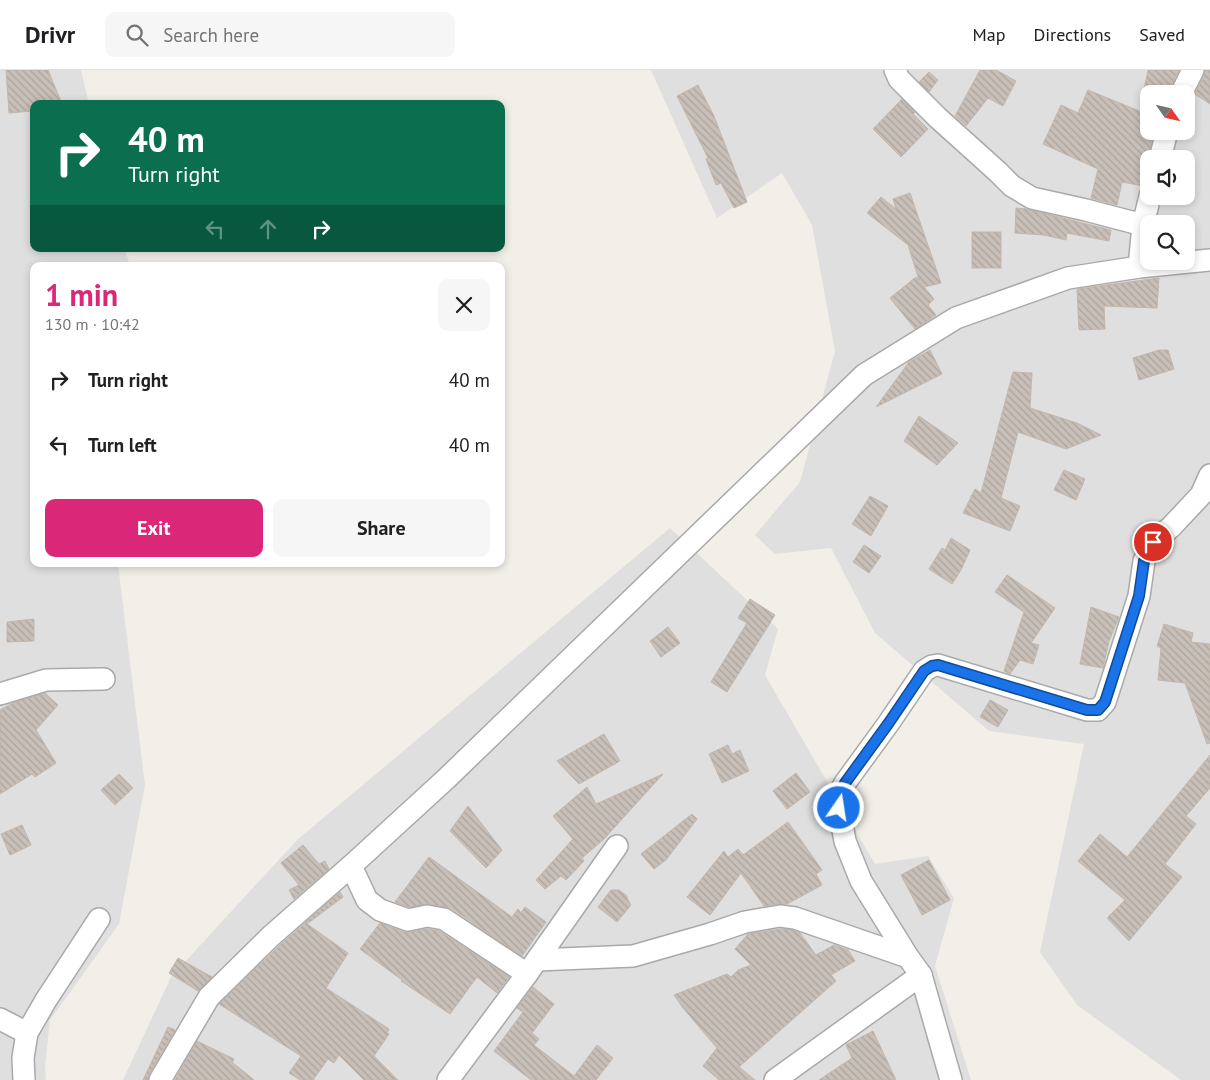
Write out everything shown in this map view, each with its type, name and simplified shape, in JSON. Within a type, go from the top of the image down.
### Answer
[{"type":"street","points":[[895,70],[899,79],[938,118],[1012,186],[1032,198],[1140,224]]},
{"type":"street","points":[[1186,85],[1193,70]]},
{"type":"street","points":[[1139,267],[1140,256]]},
{"type":"street","points":[[160,1080],[209,997],[271,936],[453,773],[864,375],[956,318],[1068,278],[1139,267],[1210,260]]},
{"type":"street","points":[[951,1080],[921,975],[861,881],[845,841],[839,808],[839,794],[924,671],[932,666],[938,665],[1087,710],[1098,710],[1105,702],[1139,596],[1144,561],[1153,542],[1171,527],[1201,495],[1210,475]]},
{"type":"street","points":[[0,694],[46,680],[104,679]]},
{"type":"street","points":[[448,1080],[532,967],[617,846]]},
{"type":"street","points":[[351,866],[367,900],[380,910],[408,920],[427,916],[444,919],[532,967],[633,956],[745,922],[780,916],[795,918],[908,957]]},
{"type":"street","points":[[24,1080],[27,1033],[46,1000],[99,919]]},
{"type":"street","points":[[774,1080],[921,975]]},
{"type":"street","points":[[0,1019],[27,1033]]},
{"type":"shaded area","points":[[0,70],[81,70],[88,100],[30,100],[30,252],[126,252],[129,262],[30,262],[30,567],[118,567],[145,785],[119,924],[50,1020],[45,1067],[46,1080],[0,1080]]},
{"type":"shaded area","points":[[651,70],[1210,70],[1210,1080],[1181,1080],[1077,1005],[1040,952],[1084,744],[989,731],[875,633],[831,548],[775,554],[755,535],[800,482],[835,351],[812,225],[782,173],[717,218]]},
{"type":"shaded area","points":[[670,528],[778,629],[765,675],[875,864],[928,856],[954,898],[935,966],[971,1080],[123,1080],[171,977],[297,840]]},
{"type":"building","points":[[6,70],[48,70],[60,100],[30,100],[30,111],[9,113]]},
{"type":"building","points":[[980,70],[996,70],[1016,81],[1003,106],[988,98],[966,126],[955,116]]},
{"type":"building","points":[[1148,70],[1179,70],[1172,85],[1145,85]]},
{"type":"building","points":[[1205,70],[1210,70],[1210,104],[1195,94]]},
{"type":"building","points":[[929,72],[938,80],[929,92],[919,82]]},
{"type":"building","points":[[698,85],[714,116],[747,202],[734,208],[721,183],[716,185],[706,159],[708,158],[677,96]]},
{"type":"building","points":[[1088,90],[1140,111],[1140,140],[1152,140],[1149,150],[1140,150],[1140,185],[1122,182],[1117,205],[1091,198],[1098,169],[1043,144],[1061,105],[1078,113]]},
{"type":"building","points":[[902,99],[915,112],[913,114],[928,129],[901,157],[873,129]]},
{"type":"building","points":[[910,193],[941,283],[924,287],[934,299],[928,305],[936,315],[915,329],[890,298],[916,277],[919,280],[908,245],[867,213],[881,197],[896,209],[893,199]]},
{"type":"building","points":[[1016,208],[1111,230],[1109,241],[1067,233],[1066,240],[1044,235],[1015,233]]},
{"type":"building","points":[[972,232],[1001,232],[1001,268],[972,268]]},
{"type":"building","points":[[1159,278],[1157,308],[1104,306],[1105,329],[1079,330],[1077,289]]},
{"type":"building","points":[[930,350],[942,374],[876,407],[909,362]]},
{"type":"building","points":[[1159,350],[1168,350],[1174,369],[1139,380],[1133,358]]},
{"type":"building","points":[[1013,372],[1032,373],[1030,408],[1077,423],[1101,435],[1066,449],[1018,432],[1001,498],[1020,506],[1010,531],[963,513],[975,489],[981,493]]},
{"type":"building","points":[[919,416],[958,443],[937,465],[904,441]]},
{"type":"building","points":[[1064,470],[1085,479],[1076,500],[1054,490]]},
{"type":"building","points":[[870,496],[888,506],[871,536],[852,524]]},
{"type":"building","points":[[951,538],[970,550],[952,584],[929,569],[942,548],[945,550]]},
{"type":"building","points":[[864,545],[881,556],[869,573],[853,562]]},
{"type":"building","points":[[1007,575],[1055,608],[1031,643],[1039,645],[1033,664],[1020,660],[1010,674],[1004,671],[1024,612],[995,592]]},
{"type":"building","points":[[750,599],[775,615],[727,692],[711,682],[747,623],[738,618]]},
{"type":"building","points":[[1091,607],[1119,617],[1109,641],[1103,668],[1080,664]]},
{"type":"building","points":[[34,619],[34,641],[7,642],[7,622]]},
{"type":"building","points":[[1164,624],[1193,633],[1191,642],[1210,644],[1210,743],[1207,744],[1185,683],[1158,680],[1161,648],[1157,646]]},
{"type":"building","points":[[668,627],[680,643],[661,657],[650,641]]},
{"type":"building","points":[[45,693],[58,705],[36,730],[56,763],[35,777],[32,774],[0,794],[0,710],[13,703]]},
{"type":"building","points":[[990,700],[1008,710],[998,727],[980,717]]},
{"type":"building","points":[[604,734],[620,761],[579,784],[557,761]]},
{"type":"building","points":[[728,745],[732,754],[740,750],[749,771],[722,783],[709,754]]},
{"type":"building","points":[[1210,755],[1210,788],[1186,816],[1196,824],[1165,864],[1182,877],[1129,941],[1107,918],[1125,900],[1078,861],[1100,834],[1127,857]]},
{"type":"building","points":[[796,773],[810,792],[787,809],[773,791]]},
{"type":"building","points":[[119,774],[133,788],[115,805],[101,790]]},
{"type":"building","points":[[663,774],[604,839],[582,858],[584,861],[566,880],[561,876],[545,889],[536,880],[573,839],[553,816],[587,787],[596,804]]},
{"type":"building","points":[[468,806],[502,850],[486,868],[450,831]]},
{"type":"building","points":[[692,814],[697,819],[666,860],[654,869],[641,854]]},
{"type":"building","points":[[788,822],[822,870],[816,874],[822,885],[787,904],[764,906],[741,873],[710,915],[687,897],[724,851],[728,857],[738,849],[743,855]]},
{"type":"building","points":[[22,825],[31,845],[10,855],[1,834]]},
{"type":"building","points":[[303,845],[319,864],[325,861],[329,869],[294,899],[289,890],[299,885],[281,863]]},
{"type":"building","points":[[429,857],[512,917],[518,909],[521,913],[525,907],[546,922],[522,956],[451,908],[429,904],[409,907],[395,902]]},
{"type":"building","points":[[929,860],[950,900],[922,915],[901,875]]},
{"type":"building","points":[[611,890],[619,890],[627,896],[631,905],[617,922],[598,907]]},
{"type":"building","points":[[340,892],[343,897],[307,924],[348,953],[326,988],[389,1029],[387,1033],[389,1034],[374,1056],[398,1080],[364,1080],[339,1055],[334,1063],[328,1059],[313,1080],[300,1080],[289,1073],[301,1056],[219,1004],[280,945]]},
{"type":"building","points":[[380,923],[404,932],[427,929],[439,931],[509,977],[497,993],[477,977],[450,1014],[401,981],[360,949]]},
{"type":"building","points":[[780,929],[800,933],[816,955],[834,945],[848,950],[855,961],[831,975],[836,981],[739,1067],[755,1080],[719,1080],[703,1066],[717,1048],[674,995],[727,974],[731,977],[738,970],[751,965],[735,949],[748,934]]},
{"type":"building","points":[[178,958],[212,977],[198,991],[169,973]]},
{"type":"building","points":[[533,987],[554,1004],[532,1033],[539,1039],[534,1045],[574,1076],[597,1045],[613,1058],[596,1080],[531,1080],[494,1051],[523,1012],[517,1008]]},
{"type":"building","points":[[168,1027],[175,1030],[149,1074],[148,1080],[143,1080]]},
{"type":"building","points":[[873,1031],[896,1080],[819,1080],[852,1058],[846,1045]]},
{"type":"building","points":[[197,1041],[234,1059],[232,1062],[254,1080],[175,1080]]},
{"type":"route","points":[[839,808],[839,794],[845,783],[924,671],[932,666],[938,665],[1087,710],[1098,710],[1105,702],[1139,596],[1144,561],[1153,542]]}]
